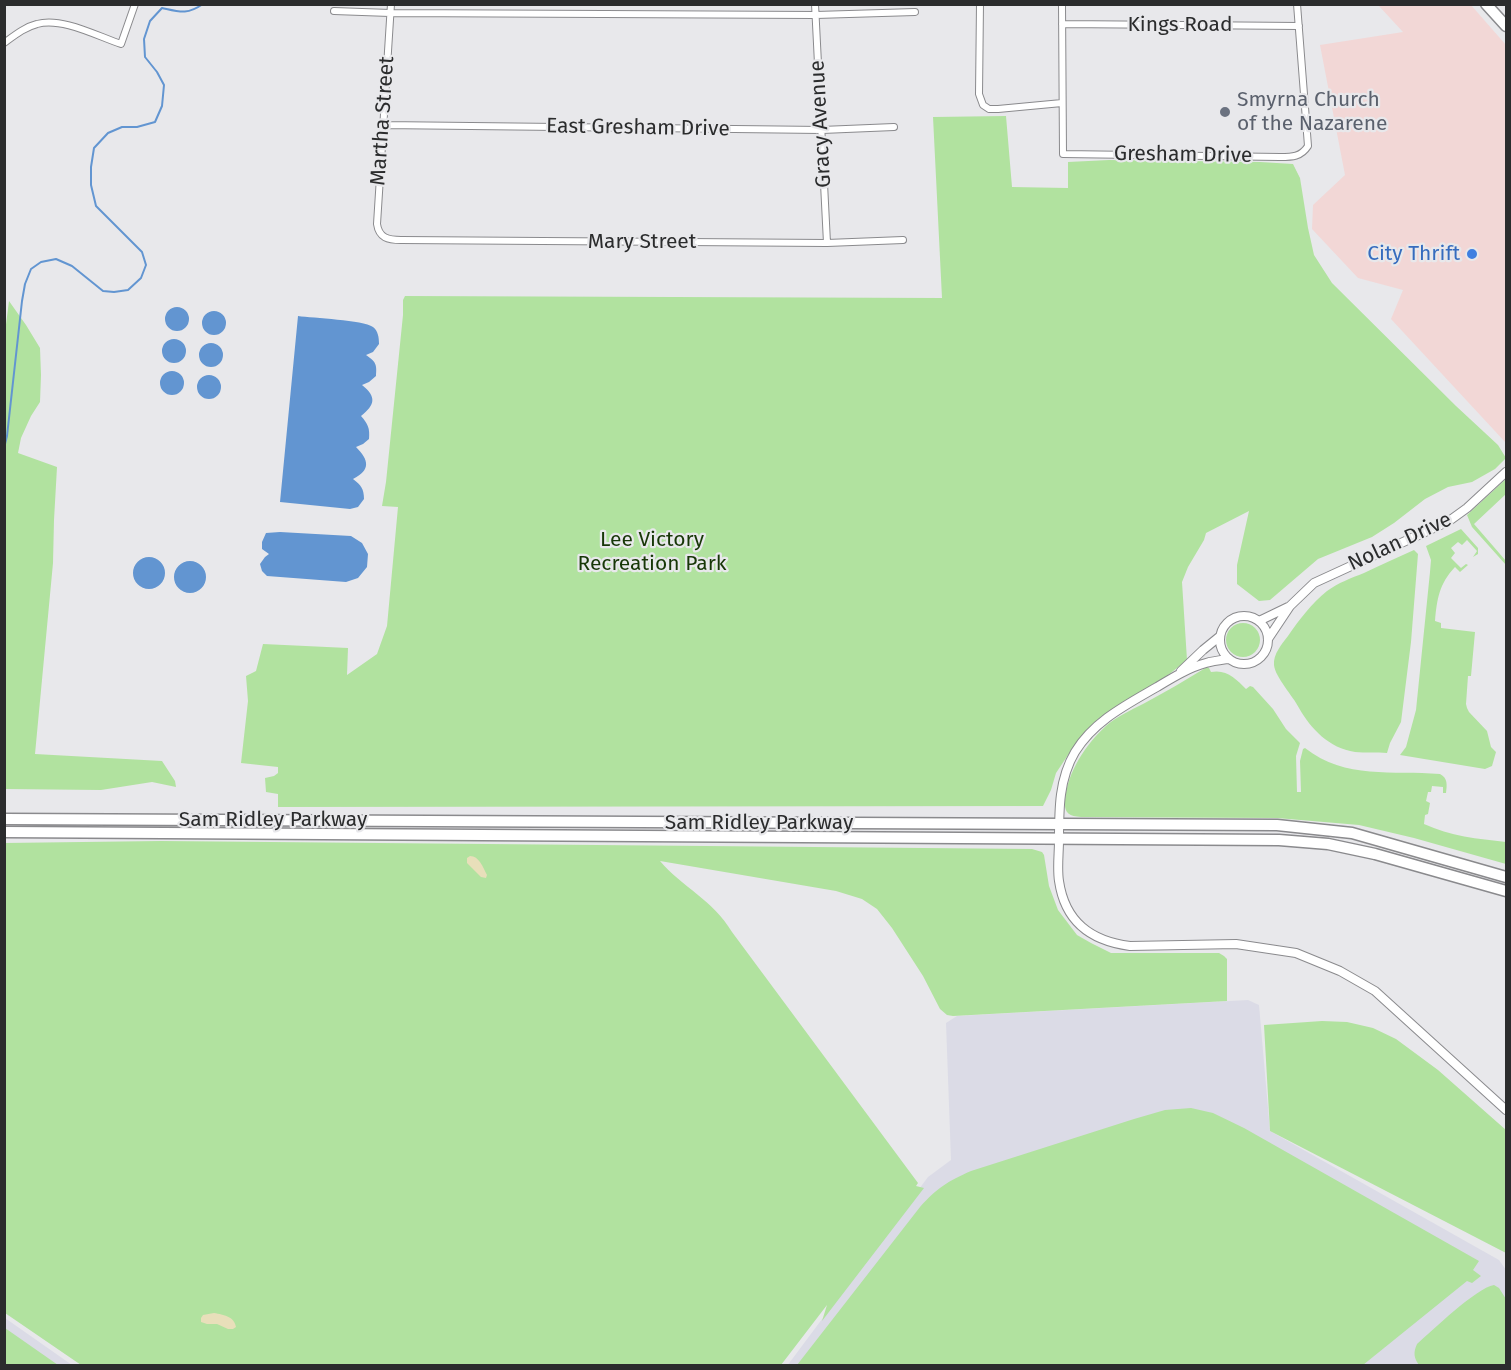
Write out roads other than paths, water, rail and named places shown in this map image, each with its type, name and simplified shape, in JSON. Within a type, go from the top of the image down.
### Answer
[{"type":"main road","points":[[1486,4],[1506,26]]},
{"type":"main road","name":"Sam Ridley Parkway","points":[[4,819],[1278,825],[1352,833],[1506,876]]},
{"type":"main road","name":"Sam Ridley Parkway","points":[[4,832],[1279,840],[1328,844],[1375,854],[1506,891]]},
{"type":"main road","points":[[1460,863],[1506,870]]},
{"type":"street","points":[[4,43],[30,26],[48,22],[71,26],[121,44],[135,4]]},
{"type":"street","name":"Martha Street","points":[[382,237],[377,224],[391,4]]},
{"type":"street","name":"Gracy Avenue","points":[[815,4],[827,243]]},
{"type":"street","points":[[980,4],[979,94],[983,105],[998,110],[1062,104],[1062,4]]},
{"type":"street","points":[[1297,4],[1299,26]]},
{"type":"street","points":[[334,11],[390,14],[816,15],[915,12]]},
{"type":"street","name":"Kings Road","points":[[1062,24],[1299,26]]},
{"type":"street","name":"Gresham Drive","points":[[1062,104],[1063,154],[1291,157],[1303,153],[1308,146],[1299,26]]},
{"type":"street","name":"East Gresham Drive","points":[[383,125],[822,130],[894,127]]},
{"type":"street","name":"Mary Street","points":[[382,237],[401,240],[827,243],[903,240]]},
{"type":"street","name":"Nolan Drive","points":[[1268,639],[1290,606],[1309,587],[1321,579],[1457,516],[1506,472]]},
{"type":"street","name":"Nolan Drive","points":[[1259,621],[1290,606]]},
{"type":"street","points":[[1240,616],[1248,616],[1259,621],[1267,632],[1265,652],[1256,661],[1242,664],[1228,659],[1220,646],[1219,638],[1226,623],[1240,616]]},
{"type":"street","points":[[1175,677],[1219,638]]},
{"type":"street","points":[[1228,659],[1192,668],[1122,708],[1103,720],[1076,751],[1068,766],[1059,800],[1059,881],[1066,906],[1076,921],[1087,931],[1101,940],[1114,944],[1130,946],[1236,944],[1296,953],[1340,972],[1375,991],[1506,1110]]},
{"type":"water","points":[[177,307],[186,310],[189,319],[186,328],[177,331],[168,328],[165,319],[168,310]]},
{"type":"water","points":[[214,311],[223,314],[226,323],[223,332],[214,335],[205,332],[202,323],[205,314]]},
{"type":"water","points":[[298,316],[368,325],[373,327],[378,334],[379,344],[373,352],[366,355],[375,364],[376,376],[362,385],[370,393],[372,401],[361,416],[368,426],[369,439],[356,447],[366,460],[363,472],[353,479],[360,485],[363,493],[364,499],[358,507],[350,509],[280,502]]},
{"type":"water","points":[[174,339],[183,342],[186,351],[183,360],[174,363],[165,360],[162,351],[165,342]]},
{"type":"water","points":[[211,343],[220,346],[223,355],[220,364],[211,367],[202,364],[199,355],[202,346]]},
{"type":"water","points":[[172,371],[181,374],[184,383],[181,392],[172,395],[163,392],[160,383],[163,374]]},
{"type":"water","points":[[209,375],[218,378],[221,387],[218,396],[209,399],[200,396],[197,387],[200,378]]},
{"type":"water","points":[[266,533],[351,536],[362,543],[368,554],[367,567],[358,578],[346,582],[267,576],[260,564],[269,554],[262,549],[262,542]]},
{"type":"water","points":[[149,557],[160,562],[165,573],[160,584],[149,589],[138,584],[133,573],[138,562]]},
{"type":"water","points":[[190,561],[201,566],[206,577],[201,588],[190,593],[179,588],[174,577],[179,566]]},
{"type":"waterway","points":[[4,448],[22,301],[31,269],[41,262],[56,259],[72,266],[103,291],[114,292],[128,290],[141,278],[146,265],[142,252],[96,206],[91,185],[94,148],[108,133],[122,127],[137,127],[155,122],[162,106],[164,85],[145,57],[144,39],[150,21],[162,8],[183,12],[203,4]]},
{"type":"place","name":"Smyrna Church of the Nazarene","points":[[1225,112]]},
{"type":"place","name":"City Thrift","points":[[1472,254]]},
{"type":"park label","name":"Lee Victory Recreation Park","points":[[652,552]]}]
